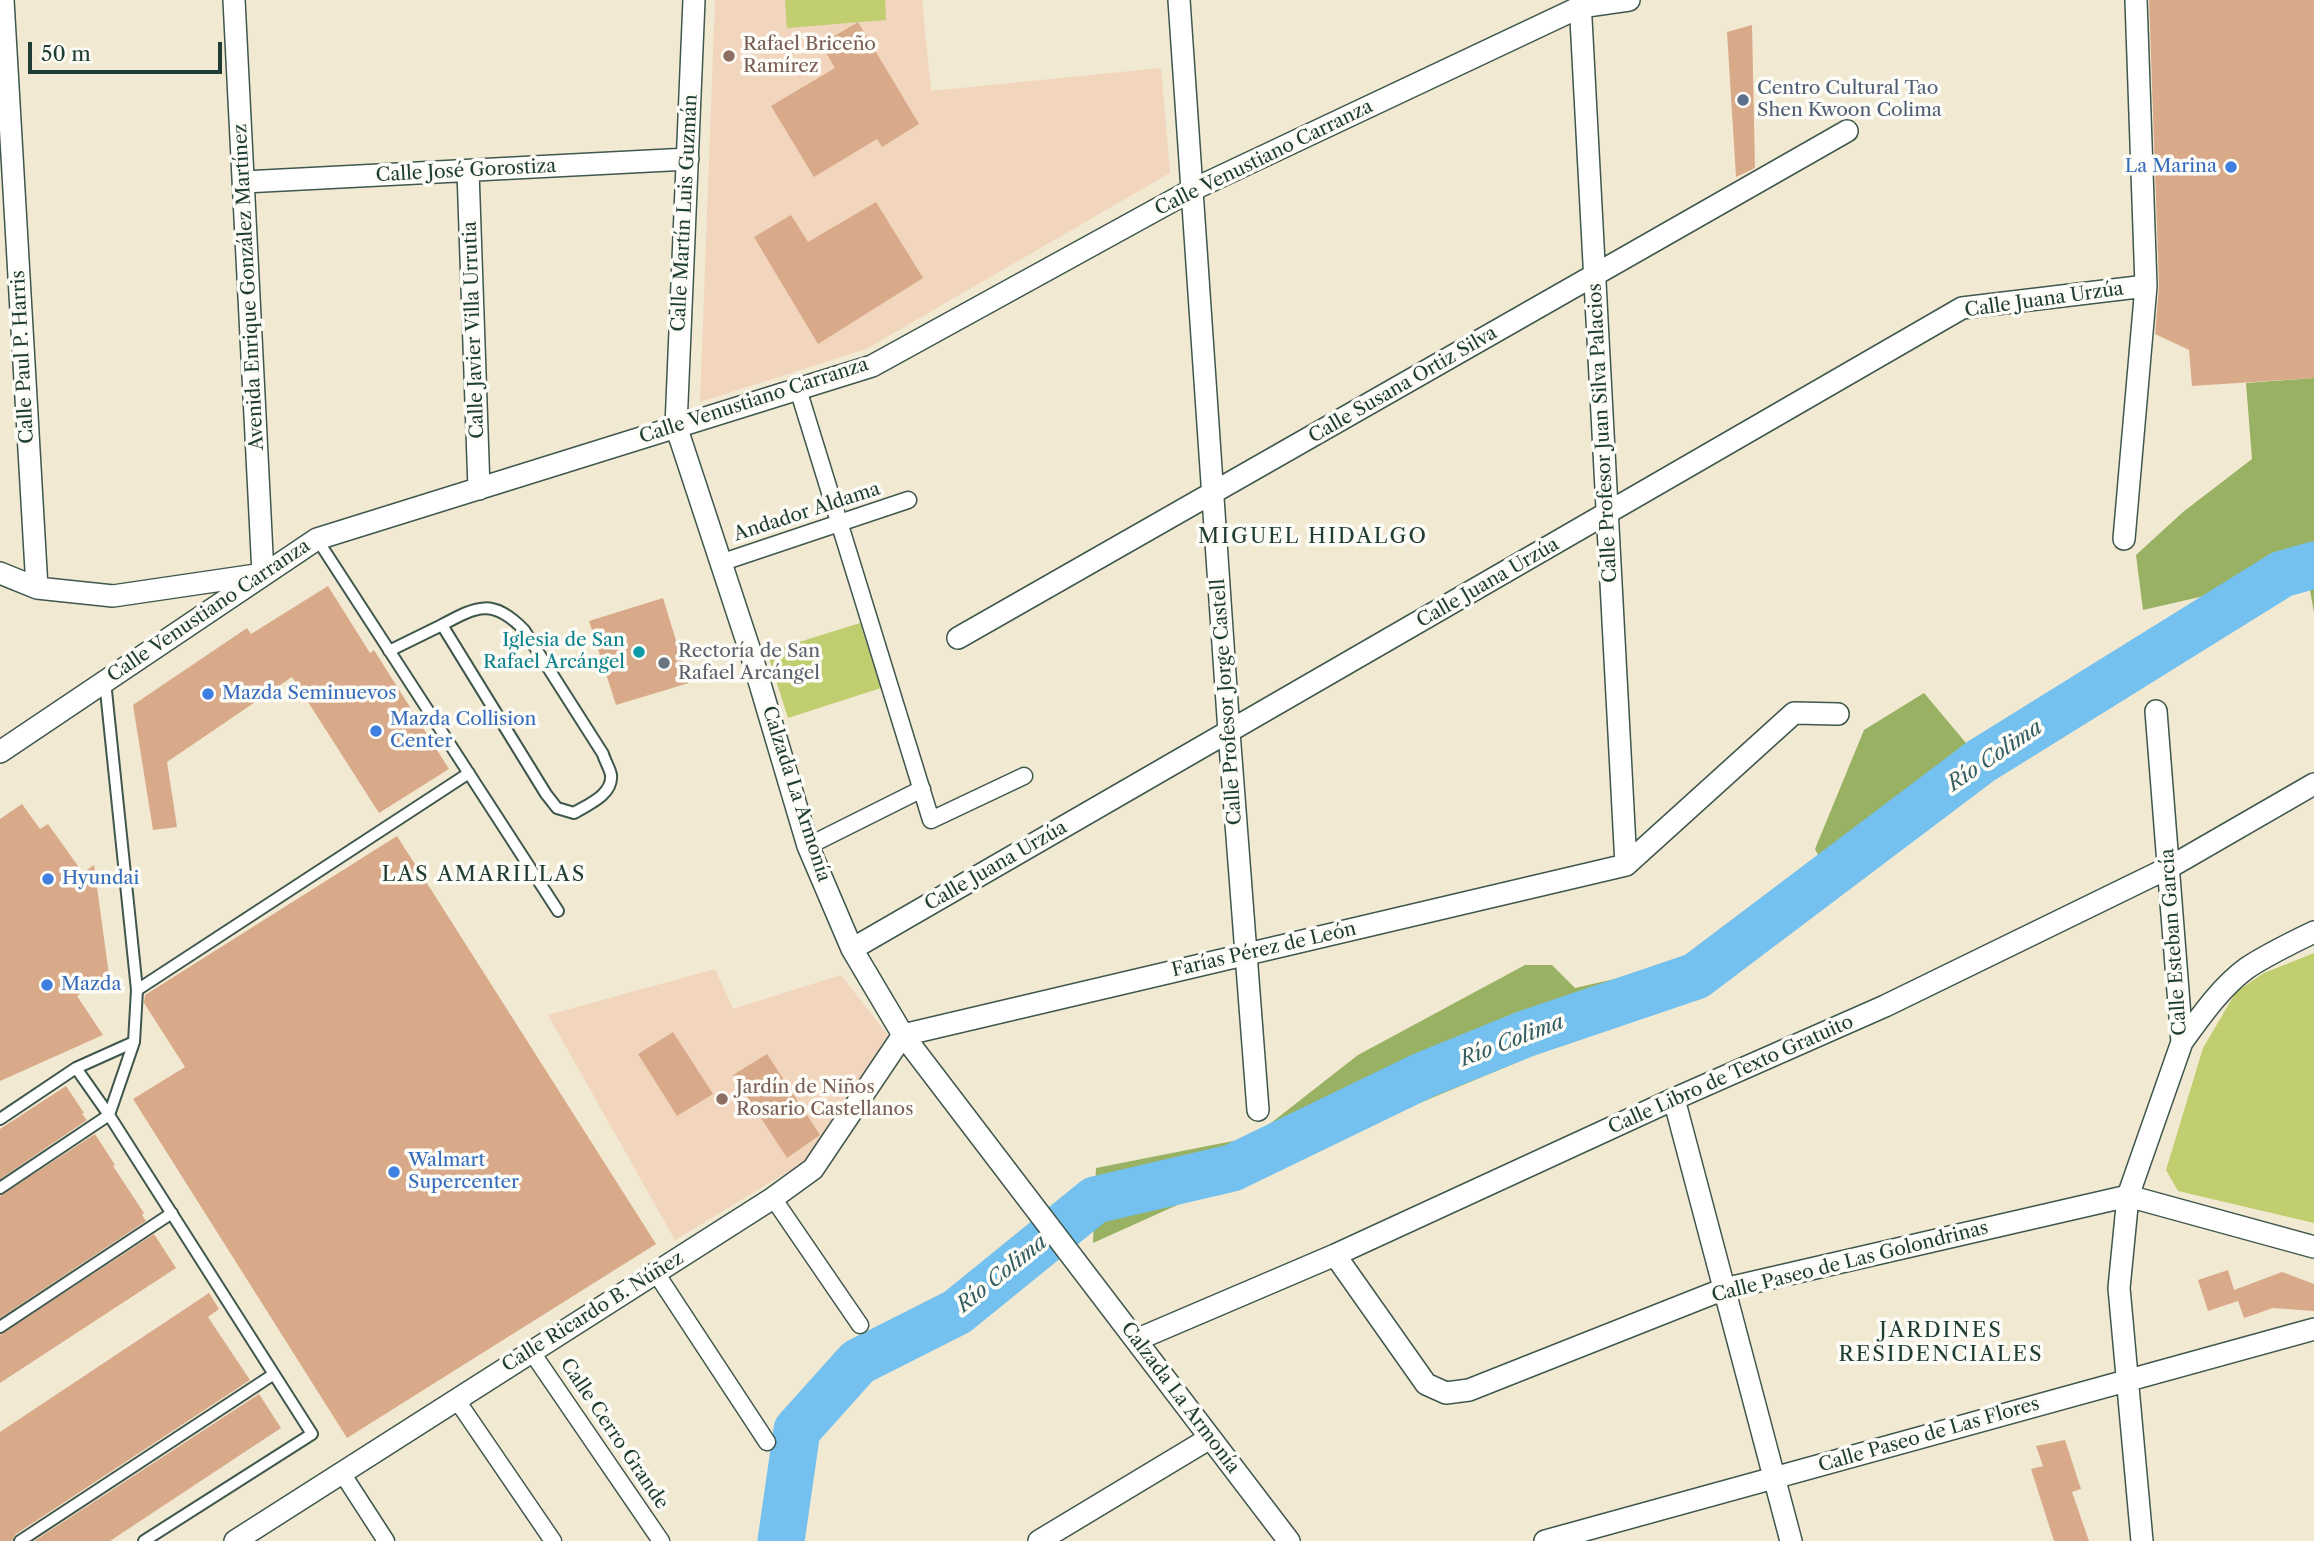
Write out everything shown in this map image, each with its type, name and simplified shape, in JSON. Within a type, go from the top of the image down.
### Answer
[{"type":"street","name":"Calle Paul P. Harris","points":[[3,0],[37,588]]},
{"type":"street","name":"Avenida Enrique González Martínez","points":[[234,0],[263,574]]},
{"type":"street","name":"Calle Martín Luis Guzmán","points":[[676,426],[694,0]]},
{"type":"street","name":"Calle Profesor Jorge Castell","points":[[1179,0],[1258,1110]]},
{"type":"street","name":"Calle Venustiano Carranza","points":[[0,752],[317,539],[872,366],[1192,190],[1580,3],[1629,0]]},
{"type":"street","points":[[2124,539],[2146,286],[2136,0]]},
{"type":"street","name":"Calle Profesor Juan Silva Palacios","points":[[1580,3],[1626,865]]},
{"type":"street","name":"Calle Susana Ortiz Silva","points":[[958,638],[1847,131]]},
{"type":"street","name":"Calle José Gorostiza","points":[[244,182],[688,159]]},
{"type":"street","name":"Calle Javier Villa Urrutia","points":[[468,171],[479,489]]},
{"type":"street","name":"Calle Juana Urzúa","points":[[852,949],[1962,308],[2146,286]]},
{"type":"street","points":[[798,390],[931,820],[1024,776]]},
{"type":"street","name":"Calzada La Armonía","points":[[676,426],[759,680],[808,846],[852,949],[903,1035],[1289,1541]]},
{"type":"street","name":"Andador Aldama","points":[[720,563],[908,500]]},
{"type":"street","points":[[0,573],[37,588],[113,596],[263,574]]},
{"type":"street","name":"Calle Esteban García","points":[[2142,1541],[2119,1288],[2128,1196],[2182,1042],[2156,711]]},
{"type":"street","points":[[1626,865],[1794,713],[1838,714]]},
{"type":"street","name":"Calle Libro de Texto Gratuito","points":[[1136,1340],[1335,1255],[1674,1099],[1885,1006],[2170,867],[2314,783]]},
{"type":"street","points":[[808,846],[922,789]]},
{"type":"street","name":"Farías Pérez de León","points":[[903,1035],[1626,865]]},
{"type":"street","points":[[2182,1042],[2211,1003],[2245,970],[2314,932]]},
{"type":"street","name":"Calle Ricardo B. Núñez","points":[[235,1541],[773,1198],[813,1169],[903,1035]]},
{"type":"street","points":[[1674,1099],[1791,1541]]},
{"type":"street","name":"Calle Paseo de Las Golondrinas","points":[[1335,1255],[1426,1384],[1446,1393],[1469,1390],[1724,1289],[2128,1196],[2314,1247]]},
{"type":"street","points":[[773,1198],[860,1325]]},
{"type":"street","points":[[656,1273],[767,1442]]},
{"type":"street","name":"Calle Paseo de Las Flores","points":[[1545,1541],[2314,1329]]},
{"type":"street","name":"Calle Cerro Grande","points":[[531,1351],[662,1541]]},
{"type":"street","points":[[456,1399],[553,1541]]},
{"type":"street","points":[[1039,1541],[1210,1437]]},
{"type":"street","points":[[342,1473],[386,1541]]},
{"type":"lane","points":[[317,539],[558,911]]},
{"type":"lane","points":[[390,651],[466,612],[488,606],[510,615],[524,630],[603,754],[611,777],[608,788],[597,800],[573,813],[557,807],[546,794],[442,625]]},
{"type":"lane","points":[[0,1188],[109,1115],[134,1042],[137,990],[105,681]]},
{"type":"lane","points":[[137,990],[469,774]]},
{"type":"lane","points":[[0,1119],[76,1068],[134,1042]]},
{"type":"lane","points":[[76,1068],[109,1115],[312,1434],[144,1541]]},
{"type":"lane","points":[[0,1327],[172,1213]]},
{"type":"lane","points":[[20,1541],[274,1374]]},
{"type":"shaded area","points":[[715,0],[922,0],[931,91],[1161,68],[1170,173],[866,349],[700,402]]},
{"type":"shaded area","name":"Jardín de Niños Rosario Castellanos","points":[[715,969],[733,1009],[841,975],[890,1038],[809,1159],[675,1240],[548,1015]]},
{"type":"green space","points":[[785,0],[885,0],[886,20],[787,28]]},
{"type":"green space","points":[[2314,378],[2314,613],[2304,556],[2204,596],[2143,610],[2136,555],[2183,512],[2252,459],[2246,383]]},
{"type":"green space","points":[[860,623],[881,688],[788,718],[767,652]]},
{"type":"green space","points":[[1924,693],[1987,768],[1984,785],[1838,896],[1815,849],[1864,730]]},
{"type":"green space","points":[[2314,953],[2314,1223],[2178,1191],[2166,1170],[2203,1048],[2236,992],[2264,973]]},
{"type":"green space","points":[[1525,965],[1552,965],[1575,988],[1645,972],[1669,999],[1204,1193],[1093,1243],[1096,1168],[1253,1137],[1358,1055]]},
{"type":"building","name":"La Marina","points":[[2149,0],[2314,0],[2314,378],[2192,386],[2189,350],[2155,334],[2159,286]]},
{"type":"building","points":[[858,22],[919,124],[882,147],[877,139],[814,177],[771,106],[835,68],[821,44]]},
{"type":"building","name":"Centro Cultural Tao Shen Kwoon Colima","points":[[1752,25],[1755,168],[1736,177],[1727,32]]},
{"type":"building","points":[[876,202],[923,278],[818,344],[754,237],[791,215],[808,242]]},
{"type":"building","points":[[328,586],[370,653],[374,650],[449,769],[379,813],[292,677],[167,762],[177,827],[153,830],[133,705],[247,628],[251,634]]},
{"type":"building","name":"Iglesia de San Rafael Arcángel","points":[[663,598],[689,683],[616,705],[589,621]]},
{"type":"building","name":"Mazda","points":[[22,804],[40,829],[48,824],[83,873],[94,865],[109,975],[77,996],[103,1035],[0,1081],[0,819]]},
{"type":"building","name":"Walmart Supercenter","points":[[397,836],[656,1244],[347,1438],[133,1099],[185,1067],[144,1003],[145,995]]},
{"type":"building","points":[[673,1032],[713,1094],[677,1116],[638,1054]]},
{"type":"building","points":[[767,1054],[820,1135],[787,1158],[733,1075]]},
{"type":"building","points":[[66,1086],[87,1120],[0,1179],[0,1129]]},
{"type":"building","points":[[95,1134],[144,1213],[142,1215],[146,1221],[0,1318],[0,1196]]},
{"type":"building","points":[[154,1234],[176,1268],[0,1383],[0,1335]]},
{"type":"building","points":[[2228,1270],[2234,1290],[2282,1272],[2314,1284],[2314,1311],[2273,1308],[2244,1318],[2238,1301],[2208,1311],[2198,1280]]},
{"type":"building","points":[[209,1293],[219,1309],[208,1317],[250,1380],[16,1534],[12,1541],[0,1541],[0,1432]]},
{"type":"building","points":[[259,1394],[281,1428],[110,1541],[34,1541]]},
{"type":"building","points":[[2065,1440],[2081,1489],[2072,1492],[2089,1541],[2054,1541],[2031,1469],[2043,1466],[2036,1446]]},
{"type":"waterway","name":"Río Colima","points":[[781,1541],[797,1430],[858,1362],[957,1312],[1095,1200],[1232,1168],[1424,1075],[1525,1034],[1696,976],[1981,761],[2282,574],[2314,565]]},
{"type":"place","name":"Rafael Briceño Ramírez","points":[[729,56]]},
{"type":"place","name":"Centro Cultural Tao Shen Kwoon Colima","points":[[1743,100]]},
{"type":"place","name":"La Marina","points":[[2231,167]]},
{"type":"place","name":"Iglesia de San Rafael Arcángel","points":[[639,652]]},
{"type":"place","name":"Rectoría de San Rafael Arcángel","points":[[664,663]]},
{"type":"place","name":"Mazda Seminuevos","points":[[208,694]]},
{"type":"place","name":"Mazda Collision Center","points":[[376,731]]},
{"type":"place","name":"Hyundai","points":[[48,879]]},
{"type":"place","name":"Mazda","points":[[47,985]]},
{"type":"place","name":"Jardín de Niños Rosario Castellanos","points":[[722,1099]]},
{"type":"place","name":"Walmart Supercenter","points":[[394,1172]]},
{"type":"district","name":"MIGUEL HIDALGO","points":[[1313,537]]},
{"type":"district","name":"LAS AMARILLAS","points":[[484,875]]},
{"type":"district","name":"JARDINES RESIDENCIALES","points":[[1941,1343]]}]
